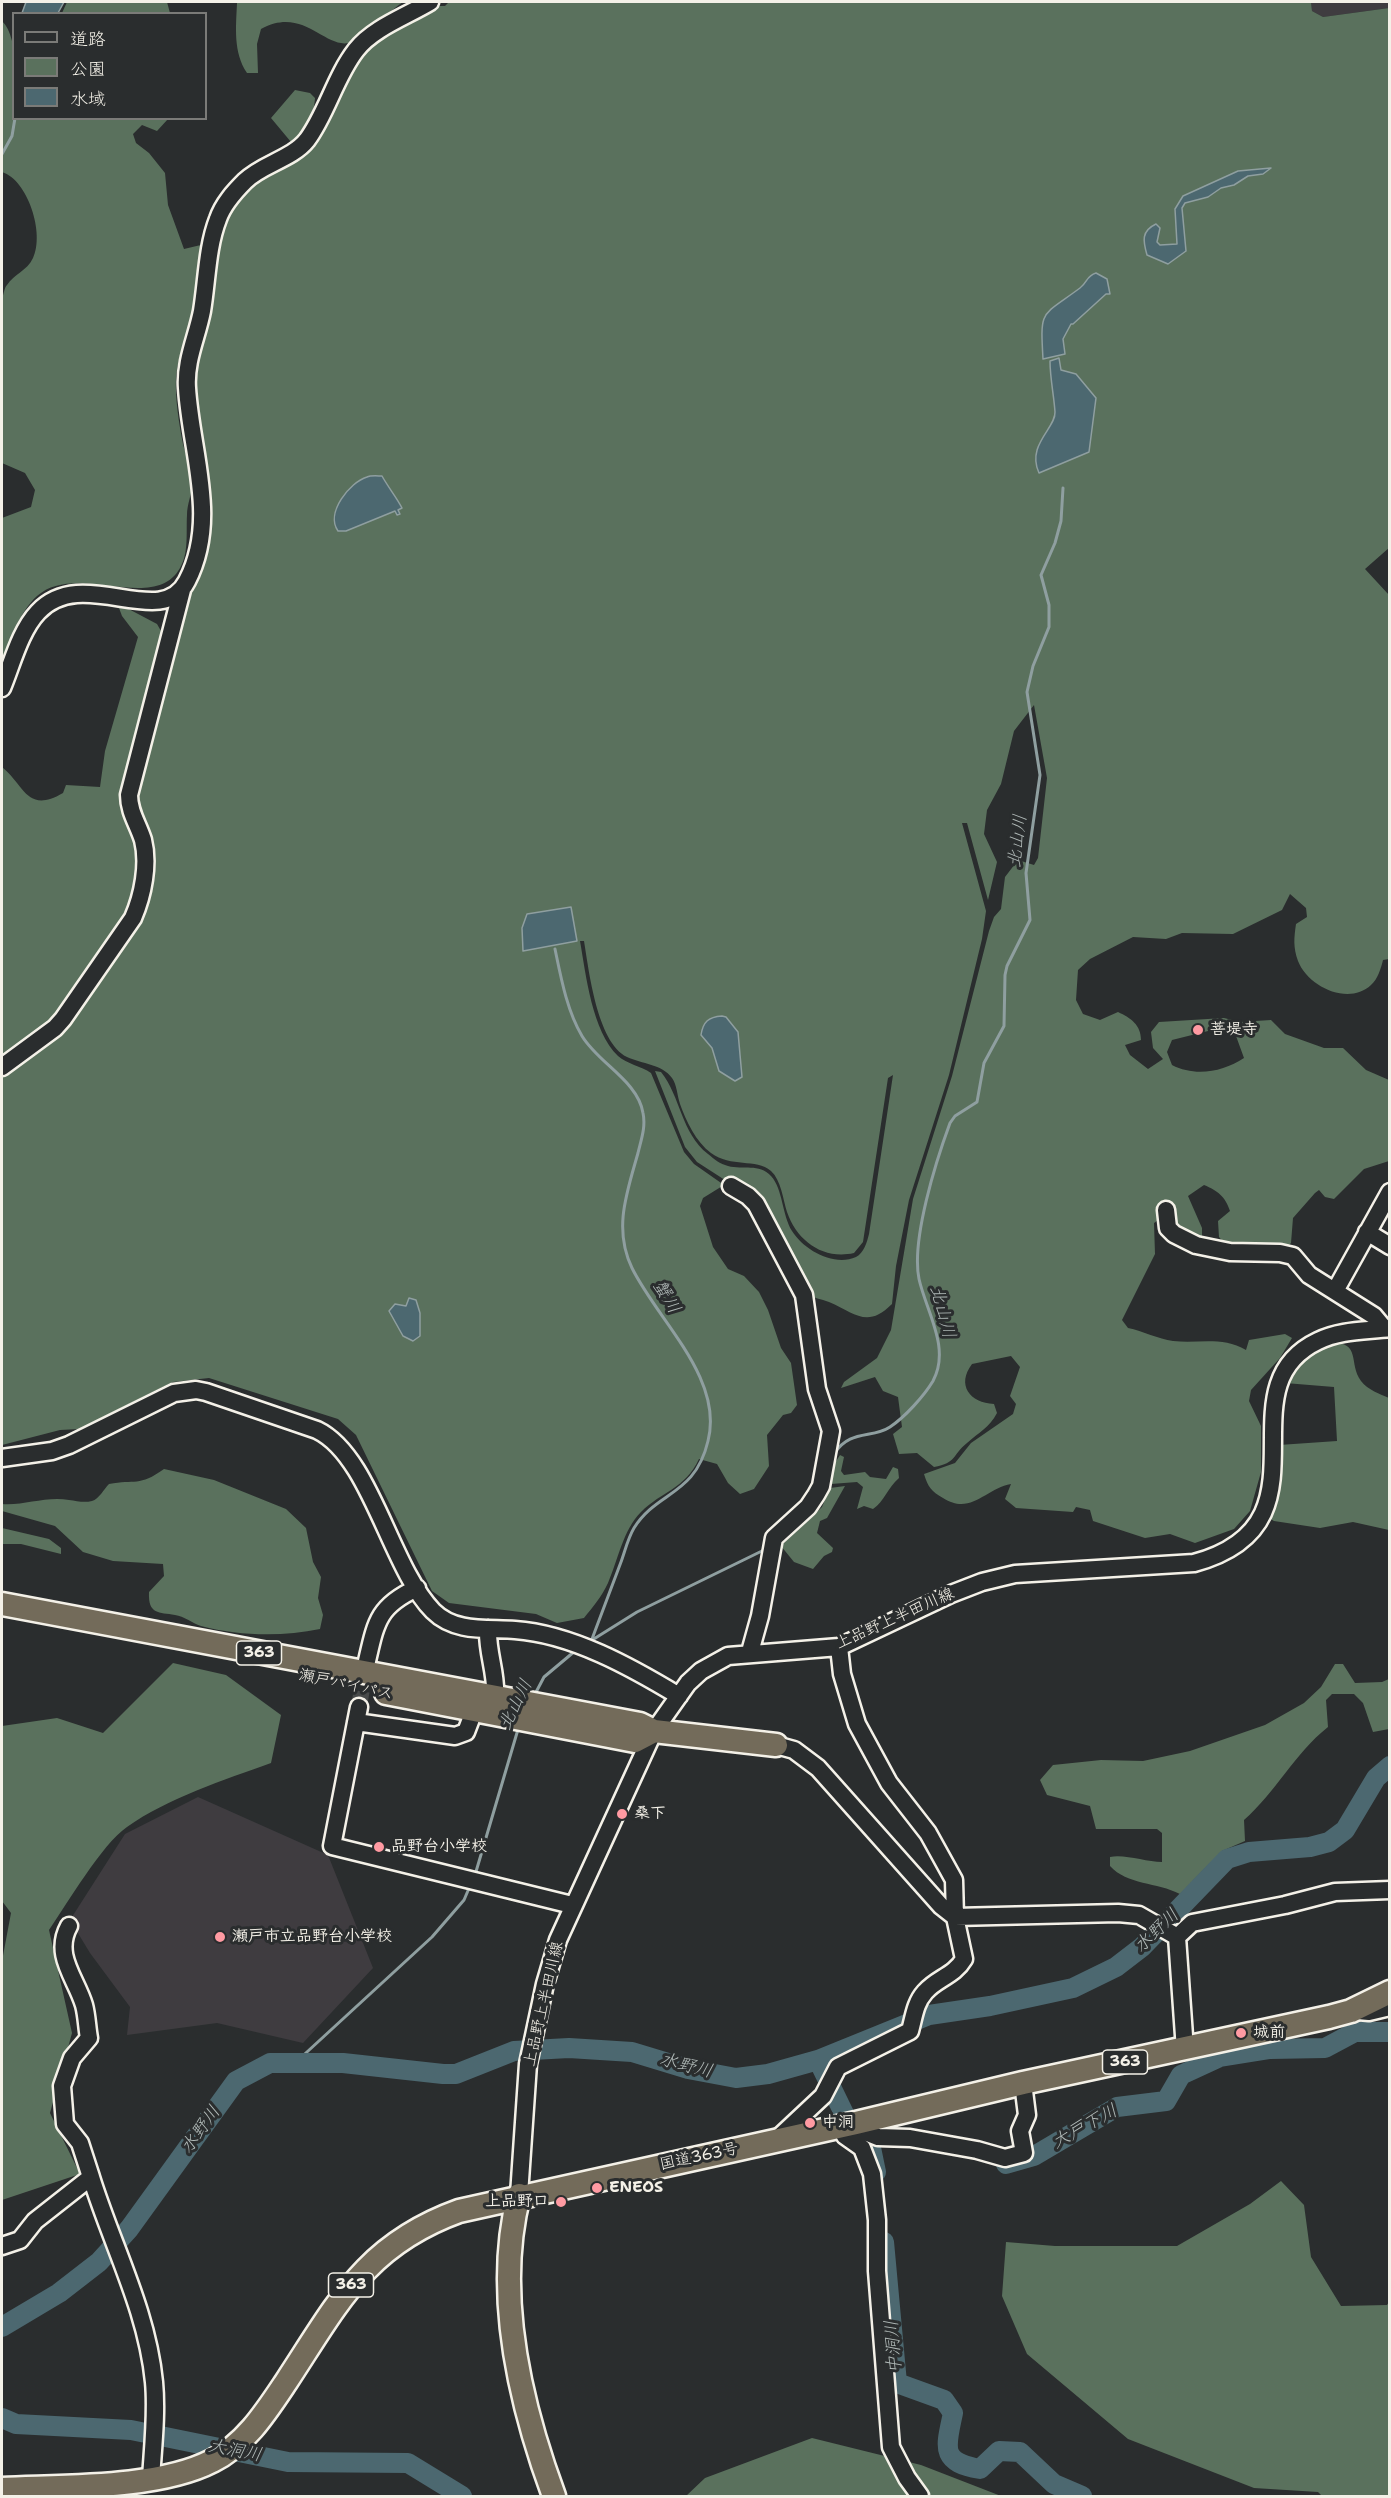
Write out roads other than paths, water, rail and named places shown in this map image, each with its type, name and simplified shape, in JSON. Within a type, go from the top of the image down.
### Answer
[{"type":"highway","name":"瀬戸バイパス","points":[[2,1604],[506,1705],[538,1714],[640,1724],[654,1731],[776,1745]]},
{"type":"highway","name":"瀬戸バイパス","points":[[2,1620],[283,1672],[474,1711],[506,1705]]},
{"type":"highway","name":"国道363号","points":[[2,2489],[118,2490],[151,2478],[213,2461],[237,2444],[271,2404],[350,2286],[387,2248],[434,2220],[519,2195],[848,2125],[1023,2083],[1185,2050],[1351,2011],[1389,1992]]},
{"type":"highway","points":[[519,2195],[512,2222],[511,2246],[511,2295],[515,2345],[529,2413],[554,2496]]},
{"type":"highway","points":[[519,2195],[523,2221],[524,2295],[534,2373],[551,2444],[568,2496]]},
{"type":"street","points":[[2,1067],[55,1028],[63,1019],[133,918],[140,903],[145,855],[143,841],[129,808],[129,795],[182,590],[196,553],[203,500],[188,401],[188,370],[201,313],[217,219],[234,192],[247,179],[306,141],[356,50],[379,32],[430,2]]},
{"type":"street","points":[[2,688],[28,628],[37,613],[49,603],[68,594],[83,592],[134,601],[157,601],[171,598],[182,590]]},
{"type":"street","points":[[731,1186],[748,1196],[756,1204],[804,1295],[813,1368],[831,1431],[821,1486],[808,1507],[773,1545],[750,1652]]},
{"type":"street","points":[[1335,1291],[1389,1192]]},
{"type":"street","points":[[1166,1210],[1168,1228],[1180,1239],[1230,1252],[1288,1254],[1298,1261],[1309,1275],[1374,1316],[1387,1328]]},
{"type":"street","points":[[1367,1232],[1389,1246]]},
{"type":"street","name":"上品野上半田川線","points":[[519,2195],[528,2064],[558,1940],[572,1905],[654,1731],[679,1695],[701,1671],[728,1656],[750,1652],[839,1647],[982,1582],[1015,1574],[1194,1563],[1232,1548],[1256,1525],[1269,1503],[1276,1390],[1290,1362],[1306,1347],[1331,1335],[1387,1328]]},
{"type":"street","points":[[2,1458],[52,1450],[174,1393],[196,1390],[317,1430],[337,1443],[352,1464],[417,1588],[432,1610],[450,1623],[534,1633],[569,1642],[590,1650],[679,1695]]},
{"type":"street","points":[[367,1660],[379,1616],[394,1600],[417,1588]]},
{"type":"street","points":[[488,1629],[488,1646],[496,1683],[506,1705]]},
{"type":"street","points":[[774,2141],[822,2096],[838,2067],[910,2031],[917,2004],[926,1990],[957,1970],[964,1959],[955,1917],[954,1880],[928,1833],[889,1783],[857,1724],[842,1674],[839,1647]]},
{"type":"street","points":[[474,1711],[466,1732],[455,1736],[358,1714],[332,1846],[458,1875],[572,1905]]},
{"type":"street","points":[[776,1745],[794,1750],[819,1768],[941,1906],[955,1917],[1118,1913],[1139,1915],[1175,1936],[1185,2050]]},
{"type":"street","points":[[1175,1936],[1192,1923],[1285,1905],[1335,1892],[1389,1890]]},
{"type":"street","points":[[69,1926],[62,1939],[67,1966],[84,2006],[89,2038],[72,2058],[62,2085],[65,2124],[81,2143],[105,2222],[124,2265],[146,2339],[154,2383],[151,2478]]},
{"type":"street","points":[[1351,2011],[1369,2012],[1389,2007]]},
{"type":"street","points":[[920,2496],[907,2478],[891,2447],[872,2174],[862,2148],[845,2136],[848,2125],[878,2137],[910,2138],[977,2150],[1005,2158],[1024,2153],[1020,2131],[1027,2115],[1023,2083]]},
{"type":"street","points":[[2,2246],[20,2240],[35,2221],[91,2177]]},
{"type":"water","points":[[26,2],[64,2],[59,12],[22,12]]},
{"type":"water","points":[[1271,168],[1263,174],[1248,176],[1234,185],[1221,188],[1208,197],[1185,203],[1182,208],[1186,251],[1168,264],[1147,255],[1144,237],[1148,230],[1156,224],[1160,228],[1157,242],[1160,245],[1177,244],[1175,209],[1183,196],[1238,171]]},
{"type":"water","points":[[1096,273],[1107,279],[1110,294],[1106,294],[1071,324],[1063,339],[1065,354],[1043,359],[1042,330],[1046,315]]},
{"type":"water","points":[[1059,358],[1061,370],[1076,374],[1096,398],[1089,452],[1039,473],[1036,454],[1055,412],[1050,361]]},
{"type":"water","points":[[382,476],[402,508],[398,510],[400,514],[397,515],[395,511],[346,531],[338,531],[335,516],[341,499],[360,480]]},
{"type":"water","points":[[571,907],[577,941],[523,951],[522,928],[527,914]]},
{"type":"water","points":[[722,1016],[726,1017],[738,1032],[742,1077],[735,1081],[719,1071],[712,1048],[701,1035],[707,1021]]},
{"type":"water","points":[[409,1298],[416,1300],[420,1313],[420,1336],[413,1341],[403,1336],[389,1311],[395,1304],[406,1306]]},
{"type":"waterway","points":[[2,154],[12,136],[15,120]]},
{"type":"waterway","name":"北山川","points":[[834,1454],[847,1441],[883,1431],[896,1423],[925,1393],[938,1368],[938,1343],[919,1279],[918,1244],[926,1201],[950,1123],[955,1116],[977,1102],[984,1063],[1004,1026],[1007,966],[1030,920],[1026,873],[1040,775],[1027,692],[1033,666],[1049,627],[1049,605],[1041,575],[1055,543],[1061,521],[1063,488]]},
{"type":"waterway","name":"蟹川","points":[[555,949],[568,1005],[582,1036],[634,1091],[640,1102],[644,1128],[626,1196],[623,1225],[626,1253],[643,1288],[686,1351],[698,1373],[707,1395],[710,1418],[708,1441],[694,1473],[685,1483],[643,1516],[634,1528],[592,1639]]},
{"type":"waterway","name":"北山川","points":[[785,1539],[795,1529]]},
{"type":"waterway","name":"北山川","points":[[589,1642],[637,1612],[766,1549]]},
{"type":"waterway","name":"北山川","points":[[534,1696],[544,1677],[575,1651]]},
{"type":"waterway","name":"北山川","points":[[475,1875],[519,1726]]},
{"type":"waterway","name":"水野川","points":[[2,2327],[59,2293],[99,2262],[129,2229],[236,2081],[270,2063],[343,2063],[456,2074],[514,2051],[569,2048],[632,2052],[688,2069],[736,2078],[768,2074],[818,2060],[929,2015],[990,2006],[1073,1988],[1116,1967],[1142,1947],[1227,1859],[1249,1852],[1310,1847],[1329,1842],[1345,1830],[1376,1778],[1390,1766]]},
{"type":"waterway","name":"北山川","points":[[295,2063],[432,1937],[464,1900],[470,1886]]},
{"type":"waterway","name":"大戸下川","points":[[1006,2164],[1034,2156],[1117,2107],[1166,2101],[1181,2075],[1220,2057],[1270,2049],[1325,2048],[1355,2032],[1390,2032]]},
{"type":"waterway","name":"中洞川","points":[[818,2060],[853,2132],[870,2143],[876,2172]]},
{"type":"waterway","name":"中洞川","points":[[884,2242],[897,2383],[944,2400],[953,2413],[948,2435],[948,2451],[952,2457],[957,2462],[980,2469],[999,2451],[1020,2452],[1054,2484],[1082,2496]]},
{"type":"waterway","name":"大洞川","points":[[2,2418],[16,2424],[131,2430],[288,2462],[408,2463],[462,2496]]},
{"type":"tunnel","points":[[359,1707],[366,1663]]},
{"type":"place","name":"菩堤寺","points":[[1198,1030]]},
{"type":"place","name":"桑下","points":[[622,1814]]},
{"type":"place","name":"品野台小学校","points":[[379,1847]]},
{"type":"place","name":"瀬戸市立品野台小学校","points":[[220,1937]]},
{"type":"place","name":"城前","points":[[1241,2033]]},
{"type":"place","name":"中洞","points":[[810,2123]]},
{"type":"place","name":"ENEOS","points":[[597,2188]]},
{"type":"place","name":"上品野口","points":[[561,2202]]}]
